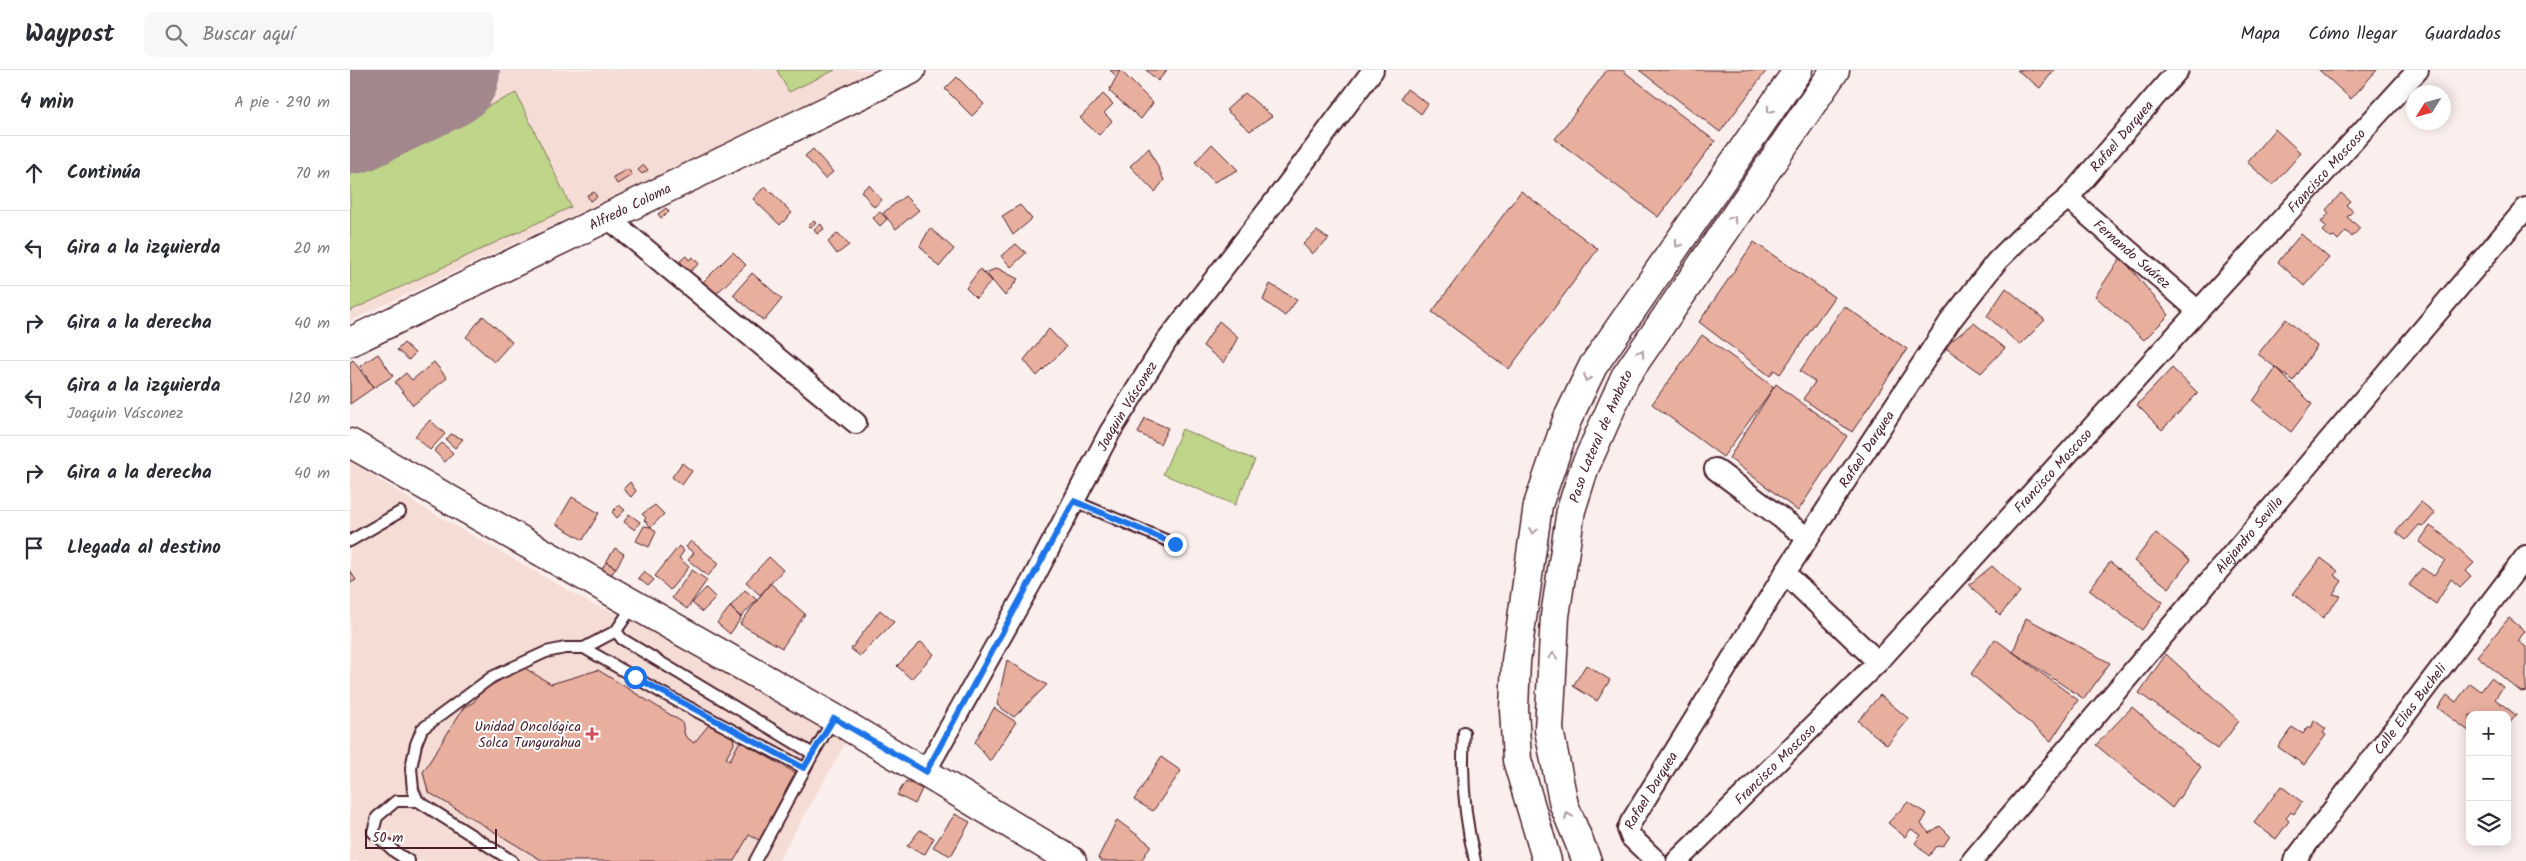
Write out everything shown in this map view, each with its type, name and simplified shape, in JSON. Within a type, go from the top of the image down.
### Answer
[{"type":"main road","name":"Alfredo Coloma","points":[[350,342],[911,70]]},
{"type":"main road","points":[[1547,861],[1517,760],[1514,709],[1516,660],[1538,505],[1567,420],[1593,366],[1798,70]]},
{"type":"main road","name":"Paso Lateral de Ambato","points":[[1587,861],[1564,805],[1548,730],[1555,616],[1571,510],[1584,470],[1625,377],[1835,70]]},
{"type":"main road","points":[[350,443],[834,718],[1072,861]]},
{"type":"street","name":"Joaquin Vásconez","points":[[926,772],[1110,432],[1166,342],[1281,194],[1373,70]]},
{"type":"street","name":"Rafael Darquea","points":[[1656,861],[1631,837],[1628,829],[1785,573],[1951,320],[1997,261],[2068,198],[2178,70]]},
{"type":"street","name":"Francisco Moscoso","points":[[1677,861],[1878,662],[2197,310],[2418,70]]},
{"type":"street","name":"Fernando Suárez","points":[[2068,198],[2197,310]]},
{"type":"street","name":"Alejandro Sevilla","points":[[1972,861],[2526,208]]},
{"type":"street","points":[[608,218],[856,423]]},
{"type":"street","points":[[1715,469],[1808,538]]},
{"type":"street","name":"Calle Elias Bucheli","points":[[2294,861],[2526,556]]},
{"type":"street","points":[[1785,573],[1878,662]]},
{"type":"lane","points":[[1074,501],[1175,544]]},
{"type":"lane","points":[[350,540],[400,512]]},
{"type":"lane","points":[[418,801],[413,790],[411,768],[416,744],[422,729],[492,677],[546,652],[565,648],[584,648],[616,631],[634,605]]},
{"type":"lane","points":[[616,631],[628,643],[813,754]]},
{"type":"lane","points":[[584,648],[662,693],[804,768]]},
{"type":"lane","points":[[754,861],[804,768],[834,718]]},
{"type":"lane","points":[[1464,732],[1463,790],[1466,824],[1475,861]]},
{"type":"lane","points":[[409,861],[395,852],[373,832],[377,817],[396,801],[418,801],[512,861]]},
{"type":"shaded area","points":[[350,70],[881,70],[350,321]]},
{"type":"shaded area","name":"Unidad Oncológica Solca Tungurahua","points":[[350,461],[412,501],[592,604],[638,621],[846,742],[778,861],[350,861]]},
{"type":"green space","points":[[777,70],[835,70],[789,92]]},
{"type":"green space","points":[[516,93],[571,207],[350,311],[350,171]]},
{"type":"green space","points":[[1182,429],[1255,460],[1235,505],[1163,474]]},
{"type":"building","points":[[1110,70],[1120,70],[1115,75]]},
{"type":"building","points":[[1120,70],[1153,103],[1141,119],[1109,91]]},
{"type":"building","points":[[1146,70],[1167,70],[1158,81]]},
{"type":"building","points":[[1607,70],[1622,70],[1715,141],[1658,217],[1555,139]]},
{"type":"building","points":[[1639,70],[1767,70],[1720,132]]},
{"type":"building","points":[[2017,70],[2054,70],[2040,88]]},
{"type":"building","points":[[2319,70],[2377,70],[2351,99]]},
{"type":"building","points":[[957,77],[984,104],[972,116],[945,89]]},
{"type":"building","points":[[1407,89],[1428,104],[1421,114],[1401,98]]},
{"type":"building","points":[[1245,93],[1272,116],[1250,131],[1226,110]]},
{"type":"building","points":[[1103,94],[1113,104],[1104,113],[1112,121],[1099,135],[1080,118]]},
{"type":"building","points":[[2275,129],[2301,153],[2273,185],[2247,162]]},
{"type":"building","points":[[1212,144],[1238,170],[1214,182],[1195,162]]},
{"type":"building","points":[[1149,148],[1164,180],[1155,192],[1130,166]]},
{"type":"building","points":[[813,149],[833,172],[825,179],[805,156]]},
{"type":"building","points":[[644,165],[648,170],[642,174],[638,170]]},
{"type":"building","points":[[628,169],[632,175],[617,184],[613,177]]},
{"type":"building","points":[[869,185],[882,200],[874,207],[861,191]]},
{"type":"building","points":[[765,186],[792,213],[780,225],[753,199]]},
{"type":"building","points":[[1521,191],[1598,249],[1509,369],[1432,312]]},
{"type":"building","points":[[594,192],[597,197],[590,201],[587,195]]},
{"type":"building","points":[[2341,193],[2350,201],[2346,205],[2353,211],[2347,217],[2360,228],[2352,237],[2346,231],[2338,240],[2335,237],[2331,238],[2323,231],[2327,227],[2321,222],[2329,213],[2326,210]]},
{"type":"building","points":[[905,196],[919,210],[896,229],[883,213]]},
{"type":"building","points":[[1020,205],[1032,219],[1013,235],[1002,216]]},
{"type":"building","points":[[666,208],[669,212],[661,218],[658,214]]},
{"type":"building","points":[[880,212],[887,219],[880,226],[873,218]]},
{"type":"building","points":[[814,221],[816,223],[811,227],[808,226]]},
{"type":"building","points":[[821,224],[824,229],[817,234],[814,230]]},
{"type":"building","points":[[930,228],[954,249],[939,267],[920,246]]},
{"type":"building","points":[[1317,231],[1329,239],[1312,254],[1303,244]]},
{"type":"building","points":[[838,233],[849,245],[837,254],[828,242]]},
{"type":"building","points":[[2301,234],[2329,258],[2304,286],[2278,262]]},
{"type":"building","points":[[1754,242],[1834,297],[1780,374],[1774,370],[1770,376],[1699,322]]},
{"type":"building","points":[[1016,244],[1026,253],[1011,267],[1001,256]]},
{"type":"building","points":[[733,252],[746,265],[715,295],[703,282]]},
{"type":"building","points":[[686,256],[689,260],[693,257],[699,264],[689,272],[680,261]]},
{"type":"building","points":[[2121,257],[2169,315],[2144,340],[2095,296]]},
{"type":"building","points":[[997,268],[1018,279],[1005,296],[986,273]]},
{"type":"building","points":[[980,269],[992,281],[976,298],[966,288]]},
{"type":"building","points":[[752,273],[782,299],[764,321],[733,295]]},
{"type":"building","points":[[1270,284],[1297,300],[1285,316],[1263,300]]},
{"type":"building","points":[[2006,288],[2045,320],[2020,345],[1987,316]]},
{"type":"building","points":[[1844,306],[1907,349],[1852,432],[1803,399],[1815,382],[1800,371]]},
{"type":"building","points":[[483,316],[512,342],[494,362],[466,337]]},
{"type":"building","points":[[2286,319],[2317,346],[2293,381],[2258,354]]},
{"type":"building","points":[[1219,321],[1238,337],[1224,363],[1203,346]]},
{"type":"building","points":[[1974,323],[2005,348],[1981,373],[1944,347]]},
{"type":"building","points":[[1049,329],[1066,347],[1037,376],[1024,360]]},
{"type":"building","points":[[1702,335],[1774,387],[1723,457],[1652,404]]},
{"type":"building","points":[[404,343],[415,353],[409,360],[397,350]]},
{"type":"building","points":[[378,354],[393,376],[373,388],[360,366]]},
{"type":"building","points":[[353,360],[373,388],[350,404],[350,362]]},
{"type":"building","points":[[434,362],[447,378],[413,405],[395,382],[406,373],[412,380]]},
{"type":"building","points":[[2172,368],[2198,393],[2162,430],[2137,405]]},
{"type":"building","points":[[2276,368],[2312,404],[2291,432],[2253,401]]},
{"type":"building","points":[[1776,384],[1847,436],[1798,511],[1729,458]]},
{"type":"building","points":[[1145,418],[1168,428],[1160,444],[1138,433]]},
{"type":"building","points":[[430,420],[445,434],[430,450],[415,436]]},
{"type":"building","points":[[451,434],[463,439],[455,448],[446,440]]},
{"type":"building","points":[[442,443],[453,453],[445,462],[434,451]]},
{"type":"building","points":[[682,463],[692,471],[682,485],[672,477]]},
{"type":"building","points":[[630,482],[636,491],[631,497],[623,489]]},
{"type":"building","points":[[572,497],[599,513],[583,540],[556,524]]},
{"type":"building","points":[[2421,502],[2435,513],[2424,526],[2419,525],[2406,540],[2396,532]]},
{"type":"building","points":[[619,505],[625,510],[617,518],[612,512]]},
{"type":"building","points":[[655,505],[664,514],[651,527],[644,520],[646,518],[642,514]]},
{"type":"building","points":[[629,514],[640,522],[635,530],[624,522]]},
{"type":"building","points":[[644,526],[651,527],[656,532],[649,547],[636,541]]},
{"type":"building","points":[[2430,526],[2447,538],[2474,563],[2466,571],[2471,576],[2460,587],[2451,579],[2436,604],[2409,585],[2422,568],[2434,576],[2445,560],[2419,542]]},
{"type":"building","points":[[2156,533],[2190,560],[2169,588],[2134,561]]},
{"type":"building","points":[[691,541],[719,563],[708,576],[688,560],[694,553],[686,547]]},
{"type":"building","points":[[679,546],[684,551],[679,558],[689,567],[670,590],[655,576]]},
{"type":"building","points":[[615,548],[624,554],[616,568],[606,562]]},
{"type":"building","points":[[769,557],[783,570],[760,595],[746,582]]},
{"type":"building","points":[[2321,558],[2338,571],[2334,575],[2342,581],[2333,594],[2341,596],[2323,618],[2293,594]]},
{"type":"building","points":[[606,562],[616,568],[611,575],[602,569]]},
{"type":"building","points":[[2110,562],[2163,602],[2142,630],[2089,590]]},
{"type":"building","points":[[1992,566],[2020,592],[2000,615],[1969,585]]},
{"type":"building","points":[[692,570],[707,580],[687,609],[672,598]]},
{"type":"building","points":[[350,571],[356,580],[350,583]]},
{"type":"building","points":[[644,571],[654,580],[648,586],[638,578]]},
{"type":"building","points":[[770,583],[805,614],[782,648],[740,624]]},
{"type":"building","points":[[706,588],[716,598],[702,612],[692,603]]},
{"type":"building","points":[[745,590],[757,600],[741,617],[730,607]]},
{"type":"building","points":[[730,607],[741,618],[730,634],[717,623]]},
{"type":"building","points":[[880,610],[894,622],[860,656],[851,649]]},
{"type":"building","points":[[2026,618],[2110,663],[2084,699],[2013,652]]},
{"type":"building","points":[[2509,618],[2525,631],[2518,641],[2526,647],[2526,691],[2521,692],[2477,656]]},
{"type":"building","points":[[1995,639],[2078,700],[2051,741],[1971,674]]},
{"type":"building","points":[[921,642],[934,654],[911,679],[897,666]]},
{"type":"building","points":[[2166,654],[2239,721],[2218,749],[2139,693]]},
{"type":"building","points":[[1007,660],[1047,685],[1014,717],[997,705]]},
{"type":"building","points":[[1586,665],[1610,680],[1597,701],[1573,686]]},
{"type":"building","points":[[523,667],[551,684],[598,670],[682,722],[685,736],[694,743],[712,721],[732,729],[734,744],[726,758],[730,760],[740,741],[799,775],[761,841],[749,835],[734,861],[543,861],[428,792],[423,772],[464,707],[474,702],[480,692]]},
{"type":"building","points":[[2491,678],[2503,687],[2495,699],[2511,711],[2466,711],[2466,729],[2438,708],[2447,695],[2456,702],[2470,683],[2481,691]]},
{"type":"building","points":[[1880,695],[1909,719],[1887,745],[1858,721]]},
{"type":"building","points":[[2132,707],[2201,767],[2172,808],[2096,745]]},
{"type":"building","points":[[994,708],[1016,722],[990,761],[975,742]]},
{"type":"building","points":[[2511,711],[2516,715],[2511,722]]},
{"type":"building","points":[[2314,720],[2326,729],[2323,733],[2326,735],[2304,765],[2278,747],[2292,727],[2303,734],[2308,727],[2312,727]]},
{"type":"building","points":[[1161,757],[1181,771],[1153,811],[1134,800]]},
{"type":"building","points":[[906,781],[922,789],[915,804],[897,795]]},
{"type":"building","points":[[2281,786],[2302,802],[2294,814],[2291,812],[2286,818],[2289,821],[2276,839],[2254,823]]},
{"type":"building","points":[[1908,802],[1927,814],[1921,824],[1929,833],[1940,826],[1950,836],[1944,845],[1935,847],[1929,856],[1915,843],[1921,835],[1911,829],[1905,837],[1888,823]]},
{"type":"building","points":[[955,814],[970,822],[951,856],[933,847]]},
{"type":"building","points":[[1117,820],[1151,845],[1141,861],[1102,861],[1098,858]]},
{"type":"building","points":[[920,830],[934,838],[925,854],[907,846]]},
{"type":"runway","points":[[350,114],[440,70]]},
{"type":"place","name":"Unidad Oncológica Solca Tungurahua","points":[[592,734]]},
{"type":"route","points":[[635,677],[804,768],[834,718],[926,772],[1074,501],[1175,544]]}]
